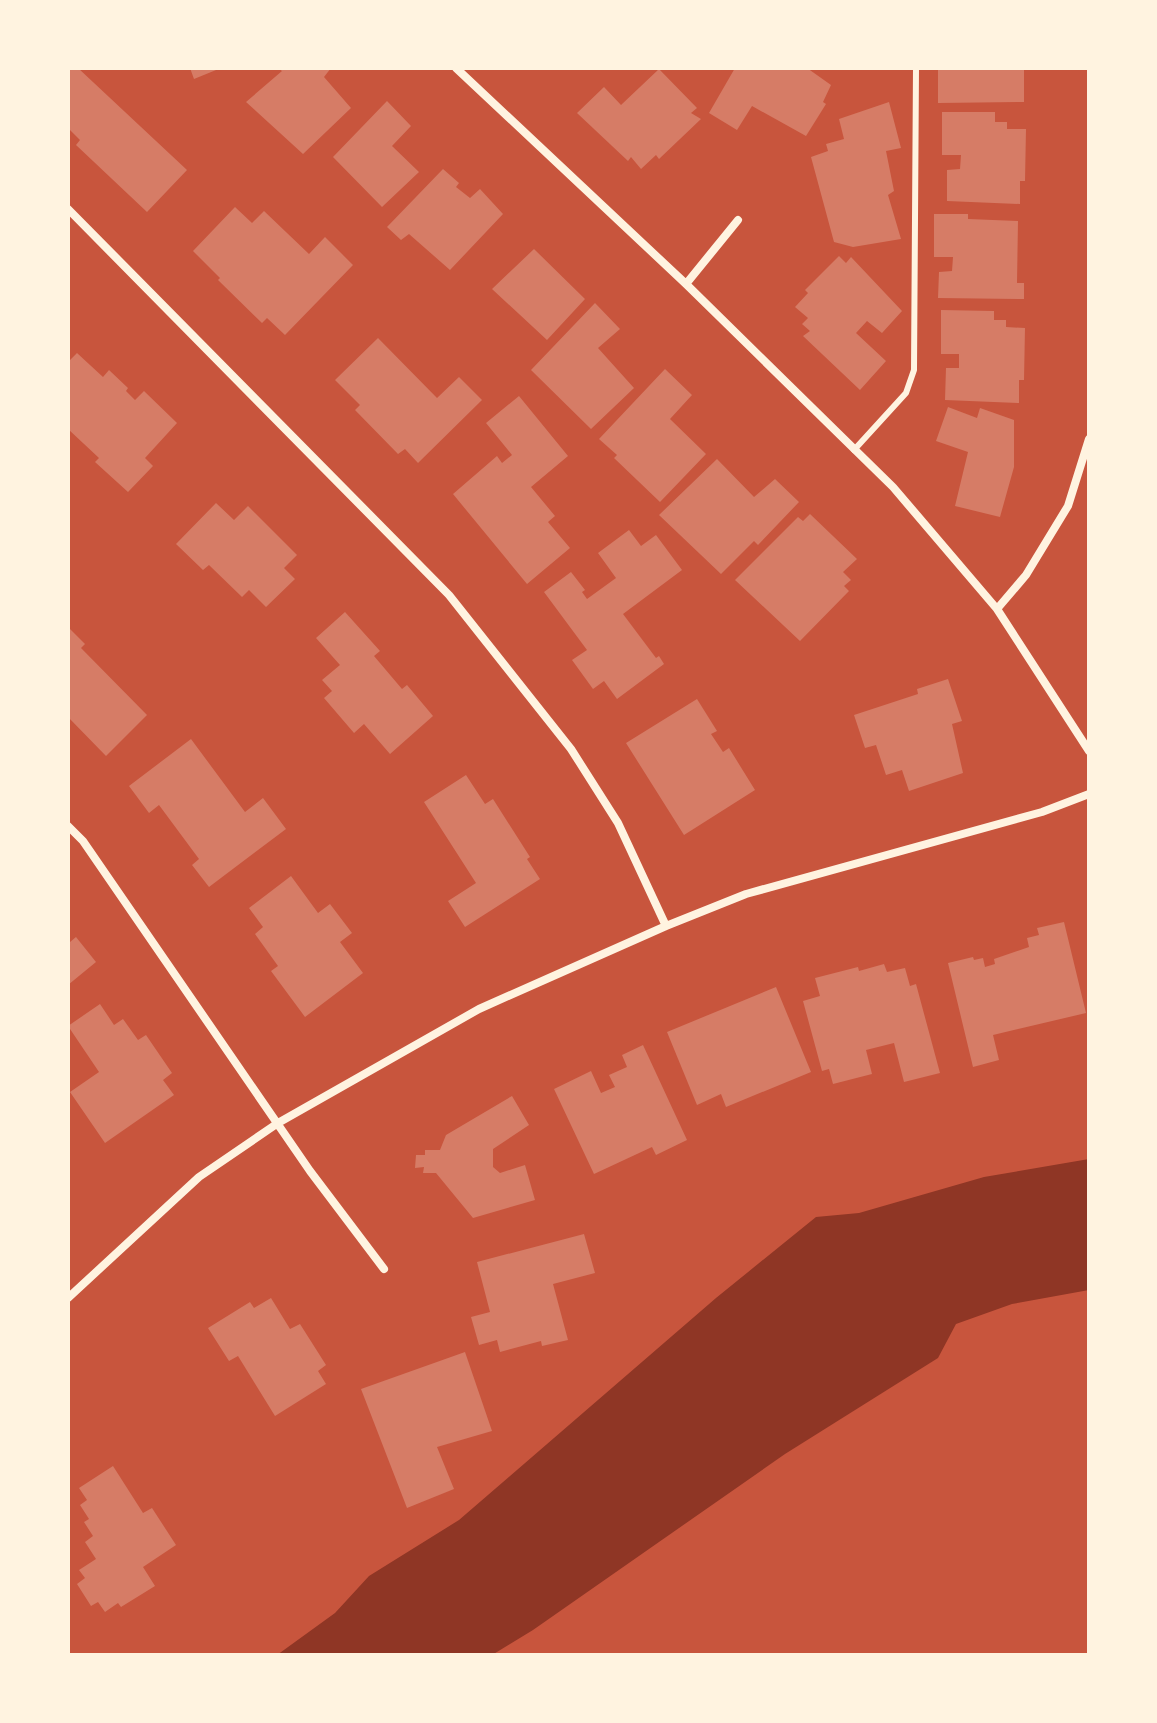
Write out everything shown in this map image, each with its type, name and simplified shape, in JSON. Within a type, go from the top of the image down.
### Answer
[{"type":"street","points":[[456,68],[686,284],[893,487],[997,609],[1089,751]]},
{"type":"street","points":[[68,209],[449,595],[571,749],[618,823],[666,926]]},
{"type":"street","points":[[686,284],[738,220]]},
{"type":"street","points":[[997,609],[1026,575],[1068,506],[1089,439]]},
{"type":"street","points":[[68,1298],[199,1177],[278,1123],[479,1009],[746,894],[1042,812],[1089,794]]},
{"type":"street","points":[[68,826],[83,841],[310,1171],[384,1269]]},
{"type":"lane","points":[[854,450],[906,393],[914,370],[916,68]]},
{"type":"shaded area","points":[[1089,1159],[1089,1290],[1012,1304],[956,1324],[938,1358],[785,1454],[533,1630],[492,1655],[277,1655],[335,1613],[369,1576],[459,1520],[716,1298],[816,1217],[859,1213],[984,1177]]},
{"type":"building","points":[[68,68],[78,68],[187,170],[147,212],[76,145],[80,140],[68,128]]},
{"type":"building","points":[[190,68],[221,68],[194,79]]},
{"type":"building","points":[[278,68],[331,68],[324,77],[351,108],[303,154],[246,102],[282,71]]},
{"type":"building","points":[[735,68],[807,68],[831,85],[823,102],[826,104],[806,136],[752,106],[737,130],[709,113]]},
{"type":"building","points":[[1024,68],[1024,102],[938,103],[938,70]]},
{"type":"building","points":[[659,69],[697,108],[691,113],[701,119],[659,159],[656,155],[641,169],[631,157],[628,161],[577,113],[604,87],[621,105]]},
{"type":"building","points":[[387,101],[411,126],[392,146],[419,172],[382,207],[333,157]]},
{"type":"building","points":[[889,102],[901,148],[886,151],[894,191],[888,195],[901,239],[853,247],[834,242],[811,157],[828,151],[826,144],[844,139],[839,119]]},
{"type":"building","points":[[942,112],[995,112],[995,122],[1007,122],[1007,129],[1026,129],[1025,181],[1020,181],[1020,204],[947,201],[947,170],[960,169],[961,155],[942,155]]},
{"type":"building","points":[[443,169],[459,183],[456,187],[470,198],[480,189],[503,214],[450,270],[409,234],[401,240],[387,227]]},
{"type":"building","points":[[235,207],[252,223],[264,211],[309,254],[325,237],[353,265],[285,335],[267,318],[262,323],[193,251]]},
{"type":"building","points":[[934,214],[968,214],[968,219],[1018,221],[1017,283],[1024,283],[1024,299],[938,298],[939,272],[952,271],[953,257],[934,257]]},
{"type":"building","points":[[534,249],[585,299],[547,340],[492,289]]},
{"type":"building","points":[[839,256],[846,263],[851,257],[902,311],[882,333],[867,321],[856,333],[886,361],[860,390],[803,336],[810,331],[802,324],[808,318],[795,307],[808,293],[805,290]]},
{"type":"building","points":[[595,303],[620,329],[598,348],[634,388],[591,429],[531,370]]},
{"type":"building","points":[[941,310],[994,311],[994,320],[1006,320],[1006,327],[1025,328],[1024,380],[1019,380],[1019,403],[945,400],[946,368],[959,368],[959,354],[941,354]]},
{"type":"building","points":[[378,338],[437,398],[459,377],[482,400],[418,463],[405,449],[398,454],[355,410],[360,405],[335,380]]},
{"type":"building","points":[[77,353],[103,377],[109,370],[128,388],[126,391],[135,400],[144,391],[177,423],[145,458],[153,466],[128,492],[95,462],[99,458],[68,429],[68,362]]},
{"type":"building","points":[[665,369],[692,395],[670,419],[706,454],[660,502],[614,458],[617,455],[599,439]]},
{"type":"building","points":[[519,396],[568,456],[531,487],[555,516],[548,522],[570,548],[527,584],[453,494],[497,456],[502,463],[512,455],[486,423]]},
{"type":"building","points":[[948,407],[977,418],[980,408],[1014,420],[1014,467],[1000,517],[955,506],[968,452],[936,441]]},
{"type":"building","points":[[717,459],[754,497],[775,479],[799,502],[758,545],[754,541],[721,574],[659,515]]},
{"type":"building","points":[[216,503],[234,520],[248,506],[297,555],[284,568],[295,579],[266,607],[249,590],[242,597],[209,565],[203,570],[176,544]]},
{"type":"building","points":[[810,514],[857,559],[843,572],[851,580],[844,586],[849,591],[800,641],[735,580],[798,517],[803,521]]},
{"type":"building","points":[[629,530],[641,546],[656,535],[682,570],[623,614],[664,664],[617,699],[604,681],[593,689],[572,660],[587,650],[544,592],[571,572],[585,590],[582,592],[587,599],[616,578],[598,553]]},
{"type":"building","points":[[345,612],[380,651],[374,656],[402,689],[407,685],[433,716],[390,754],[364,724],[354,733],[324,698],[332,691],[322,680],[340,665],[316,638]]},
{"type":"building","points":[[68,627],[85,644],[81,648],[147,715],[106,756],[68,717]]},
{"type":"building","points":[[948,679],[962,721],[952,724],[963,773],[909,791],[902,770],[886,775],[876,745],[865,748],[854,715],[918,694],[917,689]]},
{"type":"building","points":[[697,699],[717,731],[711,734],[723,752],[729,748],[755,790],[684,835],[626,743]]},
{"type":"building","points":[[191,739],[245,812],[263,798],[286,829],[209,887],[192,865],[199,859],[159,805],[149,813],[129,786]]},
{"type":"building","points":[[466,775],[485,804],[493,799],[530,857],[527,859],[540,879],[465,927],[448,901],[476,883],[424,802]]},
{"type":"building","points":[[291,876],[318,913],[330,904],[352,933],[340,942],[363,973],[305,1017],[271,971],[278,966],[255,934],[263,927],[249,908]]},
{"type":"building","points":[[1064,922],[1086,1013],[993,1035],[999,1060],[973,1067],[948,963],[973,957],[974,960],[983,958],[985,967],[995,964],[994,959],[1029,947],[1027,938],[1039,935],[1037,928]]},
{"type":"building","points":[[76,937],[96,962],[68,985],[68,940],[70,942]]},
{"type":"building","points":[[884,964],[887,972],[905,968],[910,986],[916,984],[940,1073],[904,1082],[894,1043],[866,1050],[872,1074],[833,1084],[829,1069],[822,1071],[803,1001],[820,996],[815,978]]},
{"type":"building","points":[[776,987],[811,1072],[726,1107],[721,1094],[697,1105],[667,1032]]},
{"type":"building","points":[[100,1004],[114,1025],[123,1019],[138,1040],[146,1035],[172,1073],[163,1080],[174,1095],[105,1143],[70,1092],[99,1072],[68,1026]]},
{"type":"building","points":[[643,1045],[687,1140],[656,1155],[652,1147],[594,1174],[554,1089],[591,1071],[601,1093],[615,1087],[609,1075],[627,1067],[622,1055]]},
{"type":"building","points":[[512,1096],[529,1125],[493,1149],[493,1167],[500,1173],[525,1165],[535,1200],[473,1218],[436,1173],[423,1173],[424,1167],[415,1168],[416,1155],[425,1155],[425,1150],[440,1150],[446,1135]]},
{"type":"building","points":[[584,1234],[595,1273],[553,1284],[568,1340],[542,1346],[541,1341],[500,1352],[497,1340],[479,1345],[471,1317],[490,1312],[477,1262]]},
{"type":"building","points":[[271,1298],[290,1329],[300,1324],[326,1365],[318,1371],[326,1384],[275,1416],[238,1356],[229,1361],[208,1328],[250,1302],[254,1308]]},
{"type":"building","points":[[465,1352],[492,1431],[437,1447],[454,1489],[407,1508],[361,1389]]},
{"type":"building","points":[[113,1466],[143,1513],[152,1508],[176,1545],[143,1567],[155,1586],[121,1607],[118,1603],[105,1612],[98,1602],[91,1606],[77,1584],[85,1578],[79,1570],[96,1559],[85,1542],[93,1536],[84,1522],[89,1519],[80,1505],[87,1500],[79,1488]]}]
